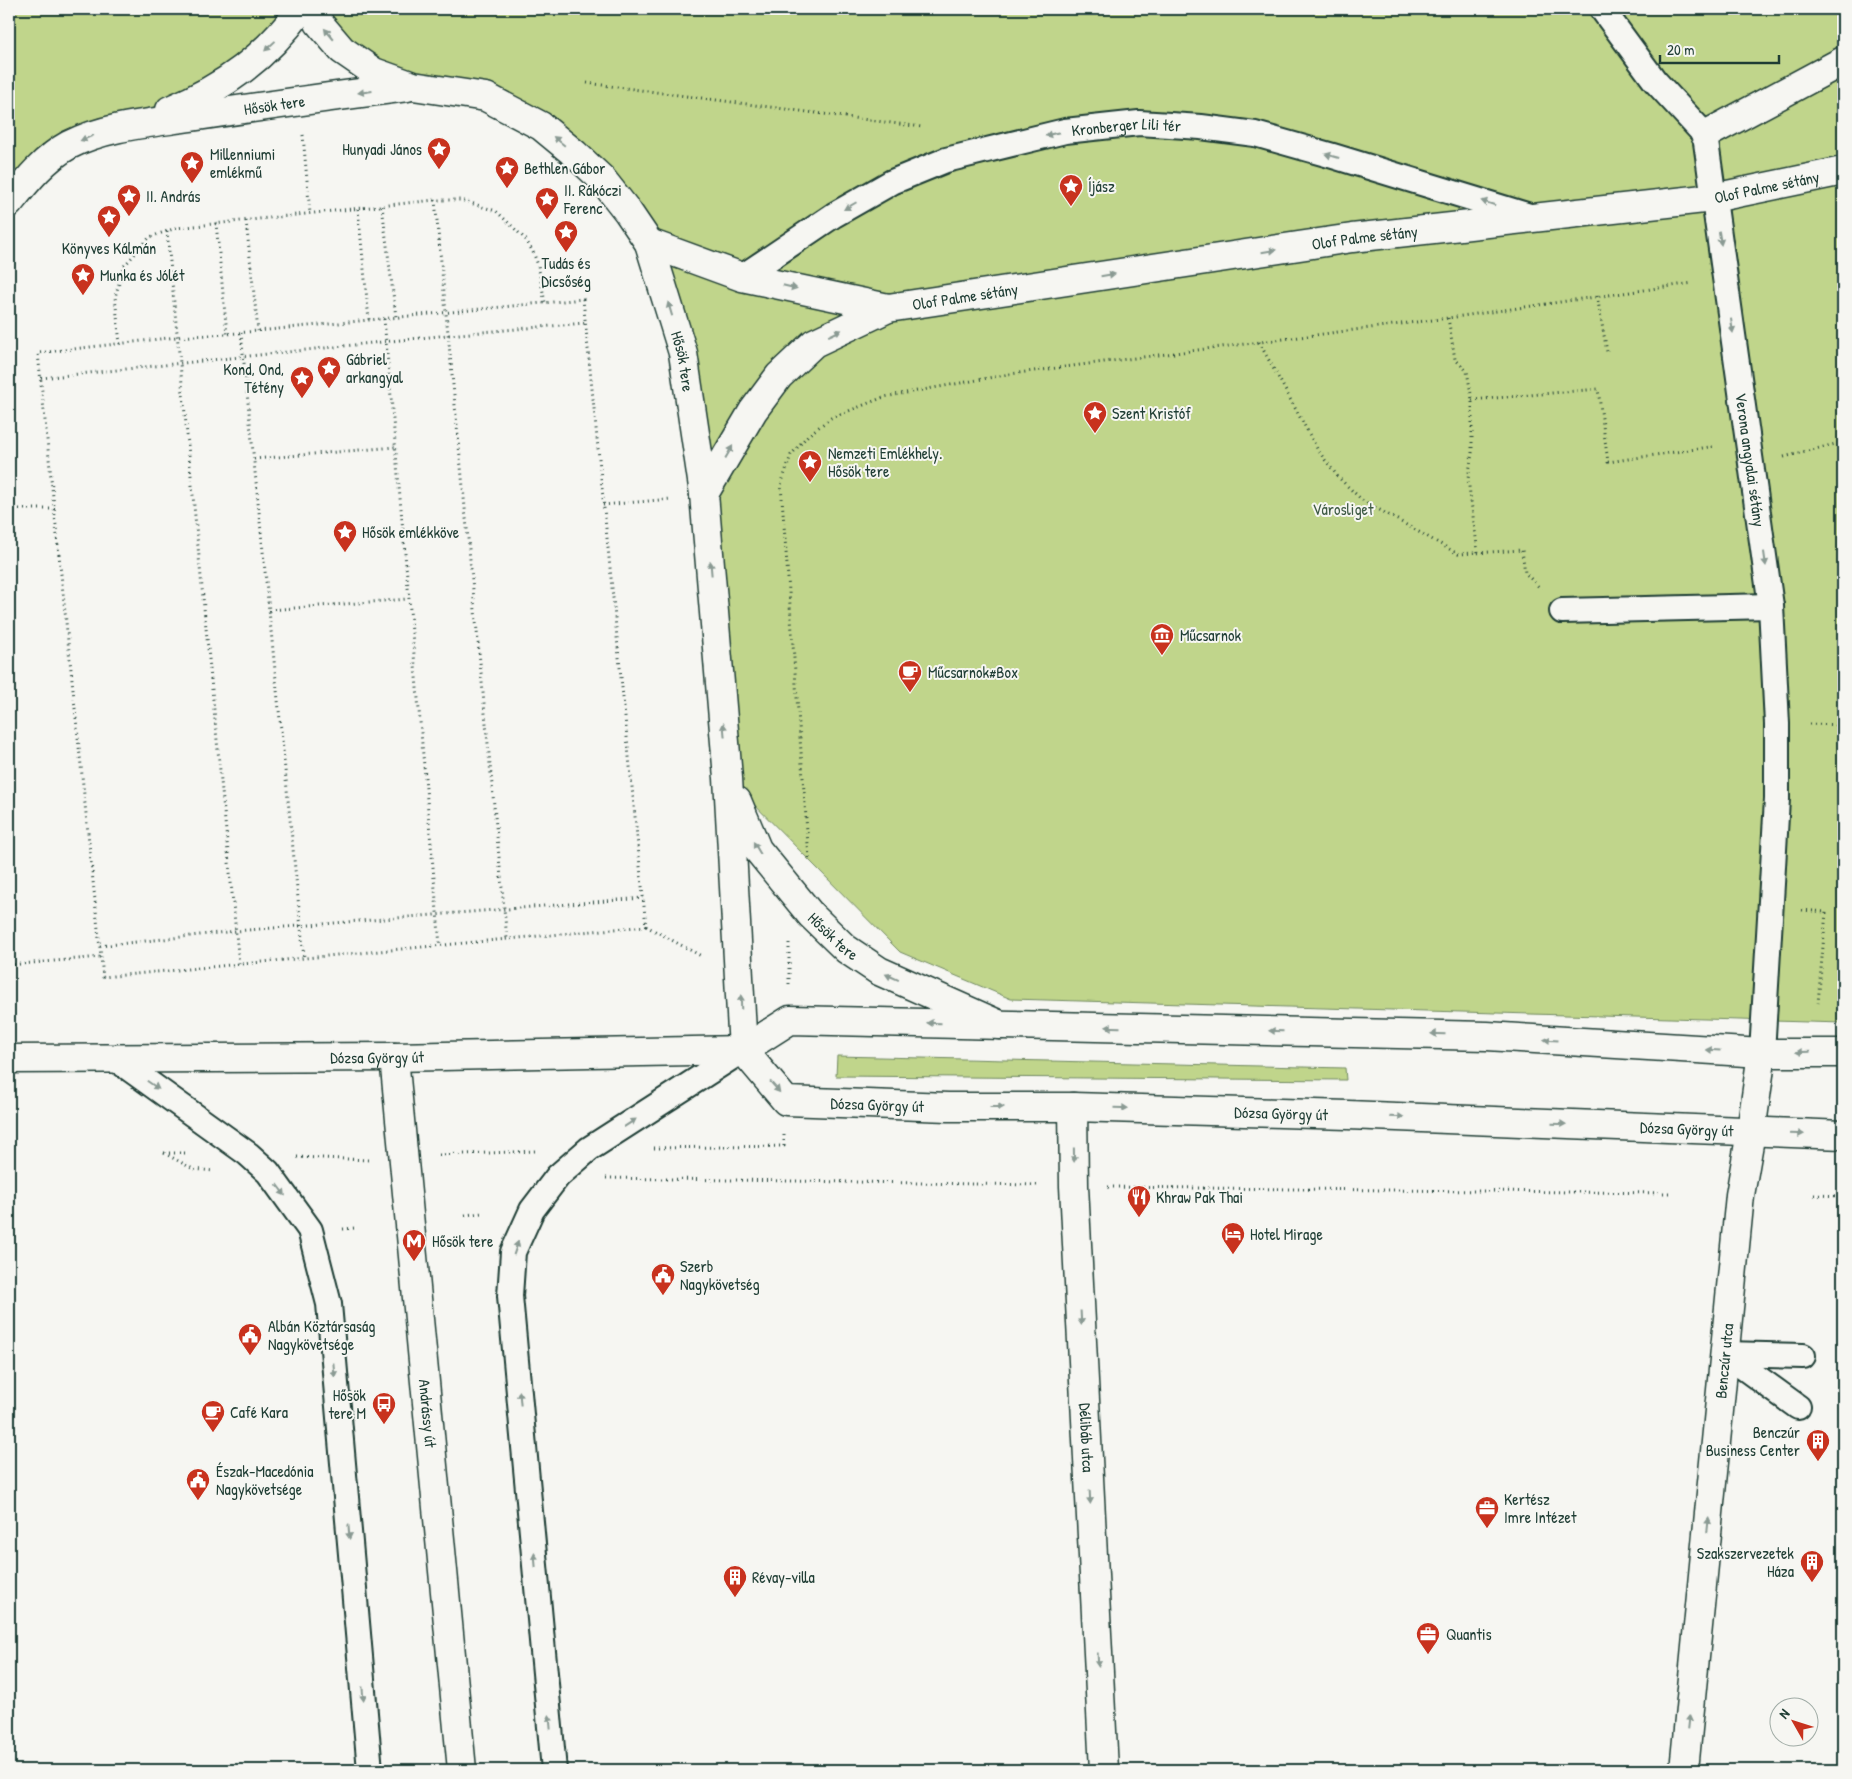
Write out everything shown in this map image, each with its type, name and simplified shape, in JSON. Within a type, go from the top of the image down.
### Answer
[{"type":"street","name":"Hősök tere","points":[[134,126],[201,97],[248,66],[283,33],[302,9]]},
{"type":"street","name":"Hősök tere","points":[[315,9],[319,23],[342,50],[374,72],[414,86],[486,98],[541,126],[602,179],[649,243],[683,352],[692,496],[728,778],[743,1050]]},
{"type":"street","points":[[1705,136],[1843,61]]},
{"type":"street","name":"Hősök tere","points":[[9,203],[45,163],[69,146],[101,133],[134,126],[300,100],[414,86]]},
{"type":"street","name":"Olof Palme sétány","points":[[692,496],[779,376],[814,343],[888,308],[1352,238],[1713,198],[1843,171]]},
{"type":"street","name":"Olof Palme sétány","points":[[649,243],[742,277],[888,308]]},
{"type":"street","name":"Hősök tere","points":[[728,778],[756,849],[811,915],[846,949],[879,971],[1000,1025]]},
{"type":"street","points":[[743,1050],[790,1020],[1487,1036],[1762,1053],[1843,1053]]},
{"type":"street","name":"Dózsa György út","points":[[9,1058],[394,1057],[743,1050],[786,1101],[948,1107],[1073,1107],[1338,1114],[1843,1135]]},
{"type":"street","name":"Benczúr utca","points":[[1684,1770],[1740,1195],[1762,1053]]},
{"type":"street","name":"Andrássy út","points":[[394,1057],[462,1770]]},
{"type":"street","name":"Délibáb utca","points":[[1073,1107],[1074,1186],[1104,1770]]},
{"type":"lane","points":[[1602,9],[1655,81],[1705,136]]},
{"type":"lane","name":"Kronberger Lili tér","points":[[742,277],[834,215],[892,182],[946,160],[1066,131],[1139,123],[1201,127],[1255,134],[1534,217]]},
{"type":"lane","name":"Verona angyalai sétány","points":[[1705,136],[1771,606],[1777,724],[1777,799],[1769,909],[1762,1053]]},
{"type":"lane","points":[[1562,611],[1771,606]]},
{"type":"lane","points":[[554,1770],[510,1296],[514,1252],[532,1210],[558,1176],[589,1149],[743,1050]]},
{"type":"lane","points":[[114,1057],[248,1154],[268,1172],[310,1230],[329,1304],[370,1770]]},
{"type":"lane","points":[[1725,1354],[1803,1356]]},
{"type":"lane","points":[[1725,1354],[1798,1407]]},
{"type":"path","points":[[587,83],[922,127]]},
{"type":"path","points":[[303,134],[310,214]]},
{"type":"path","points":[[435,200],[507,939]]},
{"type":"path","points":[[120,344],[115,297],[124,266],[150,237],[176,228],[435,200],[460,200],[496,211],[511,225],[526,240],[538,265],[545,303]]},
{"type":"path","points":[[382,206],[396,317]]},
{"type":"path","points":[[358,209],[369,320]]},
{"type":"path","points":[[246,221],[258,331]]},
{"type":"path","points":[[216,224],[228,334]]},
{"type":"path","points":[[167,232],[239,964]]},
{"type":"path","points":[[810,861],[781,485],[791,455],[808,435],[831,418],[884,397],[1010,374],[1448,318],[1725,278]]},
{"type":"path","points":[[1597,296],[1607,352]]},
{"type":"path","points":[[646,926],[583,299],[38,352],[103,977],[646,926],[706,958]]},
{"type":"path","points":[[1448,318],[1455,359],[1467,371],[1472,400],[1472,453],[1468,479],[1478,553]]},
{"type":"path","points":[[384,319],[440,945]]},
{"type":"path","points":[[41,378],[448,335],[585,323]]},
{"type":"path","points":[[241,332],[304,958]]},
{"type":"path","points":[[1259,342],[1319,452],[1339,478],[1362,500],[1458,554],[1522,550],[1524,573],[1562,611]]},
{"type":"path","points":[[1472,400],[1598,388],[1608,462],[1748,441]]},
{"type":"path","points":[[1752,466],[1843,442]]},
{"type":"path","points":[[254,459],[395,447]]},
{"type":"path","points":[[603,506],[692,496]]},
{"type":"path","points":[[9,509],[55,509]]},
{"type":"path","points":[[269,610],[408,599]]},
{"type":"path","points":[[100,946],[236,931],[643,898]]},
{"type":"path","points":[[1769,909],[1826,912],[1818,1003]]},
{"type":"path","points":[[788,940],[790,1020]]},
{"type":"path","points":[[9,965],[101,957]]},
{"type":"path","points":[[645,1148],[784,1146]]},
{"type":"path","points":[[248,1154],[361,1160],[404,1156],[589,1149]]},
{"type":"path","points":[[192,1153],[164,1153],[193,1169],[219,1171]]},
{"type":"path","points":[[604,1178],[1669,1193]]},
{"type":"path","points":[[1814,1195],[1843,1196]]},
{"type":"path","points":[[466,1214],[482,1213]]},
{"type":"path","points":[[343,1229],[355,1228]]},
{"type":"green space","points":[[9,9],[301,9],[201,97],[101,133],[9,203]]},
{"type":"green space","name":"Városliget","points":[[315,9],[1843,9],[1843,1023],[1011,999],[900,952],[728,778],[704,494],[649,243],[541,126],[374,72]]},
{"type":"green space","points":[[837,1056],[1345,1068],[1346,1080],[836,1076]]},
{"type":"place","name":"Hunyadi János","points":[[439,170]]},
{"type":"place","name":"Millenniumi emlékmű","points":[[192,184]]},
{"type":"place","name":"Bethlen Gábor","points":[[507,189]]},
{"type":"place","name":"Íjász","points":[[1071,207]]},
{"type":"place","name":"II. András","points":[[129,217]]},
{"type":"place","name":"II. Rákóczi Ferenc","points":[[547,220]]},
{"type":"place","name":"Könyves Kálmán","points":[[109,238]]},
{"type":"place","name":"Tudás és Dicsőség","points":[[566,253]]},
{"type":"place","name":"Munka és Jólét","points":[[83,296]]},
{"type":"place","name":"Gábriel arkangyal","points":[[329,389]]},
{"type":"place","name":"Kond, Ond, Tétény","points":[[302,399]]},
{"type":"place","name":"Szent Kristóf","points":[[1095,434]]},
{"type":"place","name":"Nemzeti Emlékhely. Hősök tere","points":[[810,483]]},
{"type":"place","name":"Hősök emlékköve","points":[[345,553]]},
{"type":"place","name":"Műcsarnok","points":[[1162,656]]},
{"type":"place","name":"Műcsarnok#Box","points":[[910,693]]},
{"type":"place","name":"Khraw Pak Thai","points":[[1139,1218]]},
{"type":"place","name":"Hotel Mirage","points":[[1233,1255]]},
{"type":"place","name":"Hősök tere","points":[[414,1262]]},
{"type":"place","name":"Szerb Nagykövetség","points":[[663,1296]]},
{"type":"place","name":"Albán Köztársaság Nagykövetsége","points":[[250,1356]]},
{"type":"place","name":"Hősök tere M","points":[[384,1425]]},
{"type":"place","name":"Café Kara","points":[[213,1433]]},
{"type":"place","name":"Benczúr Business Center","points":[[1818,1462]]},
{"type":"place","name":"Észak-Macedónia Nagykövetsége","points":[[198,1501]]},
{"type":"place","name":"Kertész Imre Intézet","points":[[1487,1529]]},
{"type":"place","name":"Szakszervezetek Háza","points":[[1812,1583]]},
{"type":"place","name":"Révay-villa","points":[[735,1598]]},
{"type":"place","name":"Quantis","points":[[1428,1655]]}]
